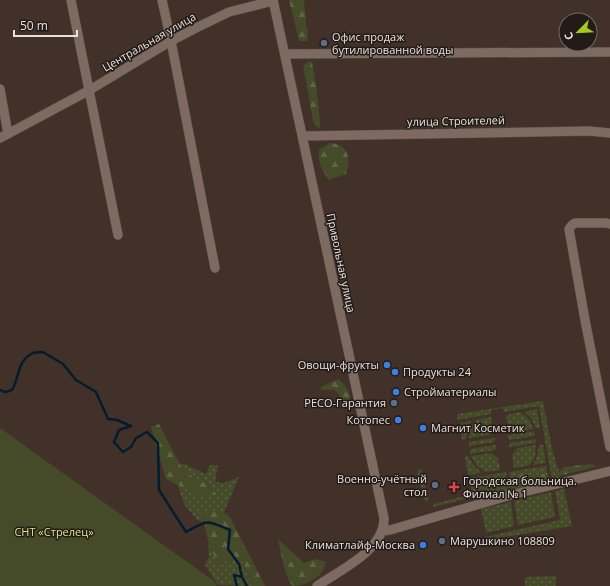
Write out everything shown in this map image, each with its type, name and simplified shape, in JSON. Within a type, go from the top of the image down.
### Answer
[{"type":"street","points":[[71,0],[118,235]]},
{"type":"street","points":[[162,0],[215,268]]},
{"type":"street","name":"Центральная улица","points":[[4,136],[88,91],[171,41],[229,12],[273,0]]},
{"type":"street","name":"Привольная улица","points":[[273,0],[384,518],[383,530]]},
{"type":"street","points":[[285,54],[354,52],[610,52]]},
{"type":"street","points":[[0,89],[4,136]]},
{"type":"street","name":"улица Строителей","points":[[303,136],[589,131],[610,133]]},
{"type":"street","points":[[610,224],[575,223],[569,229],[610,447]]},
{"type":"street","points":[[317,586],[369,550],[375,544],[383,530],[390,530],[488,502],[610,471]]},
{"type":"green space","points":[[289,0],[304,0],[306,25],[308,31],[307,41],[299,41]]},
{"type":"green space","points":[[309,61],[312,62],[315,80],[320,128],[316,126],[313,121],[303,65]]},
{"type":"green space","points":[[330,143],[341,146],[345,149],[349,163],[346,174],[329,180],[321,166],[319,150]]},
{"type":"green space","points":[[338,379],[346,387],[350,396],[351,404],[345,408],[340,396],[335,390],[320,389],[321,387]]},
{"type":"green space","points":[[543,401],[552,449],[561,478],[552,480],[539,406],[504,412],[503,408],[491,410],[491,414],[458,420],[457,414]]},
{"type":"green space","points":[[537,409],[540,428],[536,428],[531,418],[524,412]]},
{"type":"green space","points":[[520,412],[529,419],[534,429],[514,432],[508,427],[506,415]]},
{"type":"green space","points":[[491,417],[493,429],[489,435],[469,438],[470,428],[476,420]]},
{"type":"green space","points":[[471,421],[467,429],[466,439],[462,440],[460,423]]},
{"type":"green space","points":[[159,424],[184,472],[210,486],[218,495],[196,494],[166,479],[151,427]]},
{"type":"green space","name":"СНТ «Стрелец»","points":[[0,428],[214,581],[217,586],[0,586]]},
{"type":"green space","points":[[534,431],[535,436],[510,440],[507,436],[508,435]]},
{"type":"green space","points":[[495,438],[494,442],[469,446],[469,442]]},
{"type":"green space","points":[[536,439],[536,443],[509,446],[510,443]]},
{"type":"green space","points":[[495,445],[497,448],[495,450],[470,454],[470,449]]},
{"type":"green space","points":[[536,445],[535,457],[530,465],[514,468],[512,455],[517,448]]},
{"type":"green space","points":[[539,445],[543,445],[546,463],[533,465],[537,457]]},
{"type":"green space","points":[[491,453],[498,458],[500,470],[485,472],[477,466],[471,456]]},
{"type":"green space","points":[[468,456],[474,466],[482,473],[468,475],[465,457]]},
{"type":"green space","points":[[180,464],[184,464],[206,474],[210,465],[218,465],[215,482],[224,483],[239,477],[224,512],[202,511],[204,522],[197,520],[184,504],[177,484],[196,494],[210,486],[184,472]]},
{"type":"green space","points":[[591,464],[596,466],[554,477],[564,467]]},
{"type":"green space","points":[[546,466],[549,480],[512,490],[509,472]]},
{"type":"green space","points":[[421,469],[429,500],[425,501],[417,470]]},
{"type":"green space","points":[[506,472],[509,491],[473,500],[469,478]]},
{"type":"green space","points":[[544,474],[547,479],[474,496],[481,486],[517,475]]},
{"type":"green space","points":[[564,489],[572,526],[486,540],[485,537],[560,520],[555,491]]},
{"type":"green space","points":[[551,492],[555,517],[518,525],[514,501]]},
{"type":"green space","points":[[465,496],[465,499],[434,507],[433,504]]},
{"type":"green space","points":[[511,502],[514,526],[486,533],[481,509]]},
{"type":"green space","points":[[202,511],[224,512],[230,517],[265,586],[253,586],[241,558],[218,564],[208,541]]},
{"type":"green space","points":[[278,539],[304,563],[315,559],[326,562],[321,573],[311,581],[298,586],[291,584],[288,579]]},
{"type":"green space","points":[[208,541],[218,564],[241,558],[253,586],[218,585],[205,565],[209,557]]},
{"type":"green space","points":[[556,576],[556,586],[525,586],[525,577]]},
{"type":"waterway","points":[[0,390],[5,392],[12,390],[23,361],[32,353],[43,352],[63,364],[76,380],[96,392],[108,419],[117,420],[131,426],[119,430],[114,442],[123,452],[131,447],[136,438],[147,432],[158,443],[159,490],[186,532],[208,522],[230,530],[228,549],[239,564],[242,577],[247,586]]},
{"type":"waterway","points":[[237,586],[234,575],[242,577]]},
{"type":"place","name":"Офис продаж бутилированной воды","points":[[324,43]]},
{"type":"place","name":"Овощи-фрукты","points":[[387,365]]},
{"type":"place","name":"Продукты 24","points":[[395,372]]},
{"type":"place","name":"Стройматериалы","points":[[396,392]]},
{"type":"place","name":"РЕСО-Гарантия","points":[[394,403]]},
{"type":"place","name":"Котопес","points":[[398,420]]},
{"type":"place","name":"Магнит Косметик","points":[[423,428]]},
{"type":"place","name":"Военно-учётный стол","points":[[435,485]]},
{"type":"place","name":"Городская больница. Филиал № 1","points":[[454,487]]},
{"type":"place","name":"Марушкино 108809","points":[[442,541]]},
{"type":"place","name":"Климатлайф-Москва","points":[[423,545]]}]
